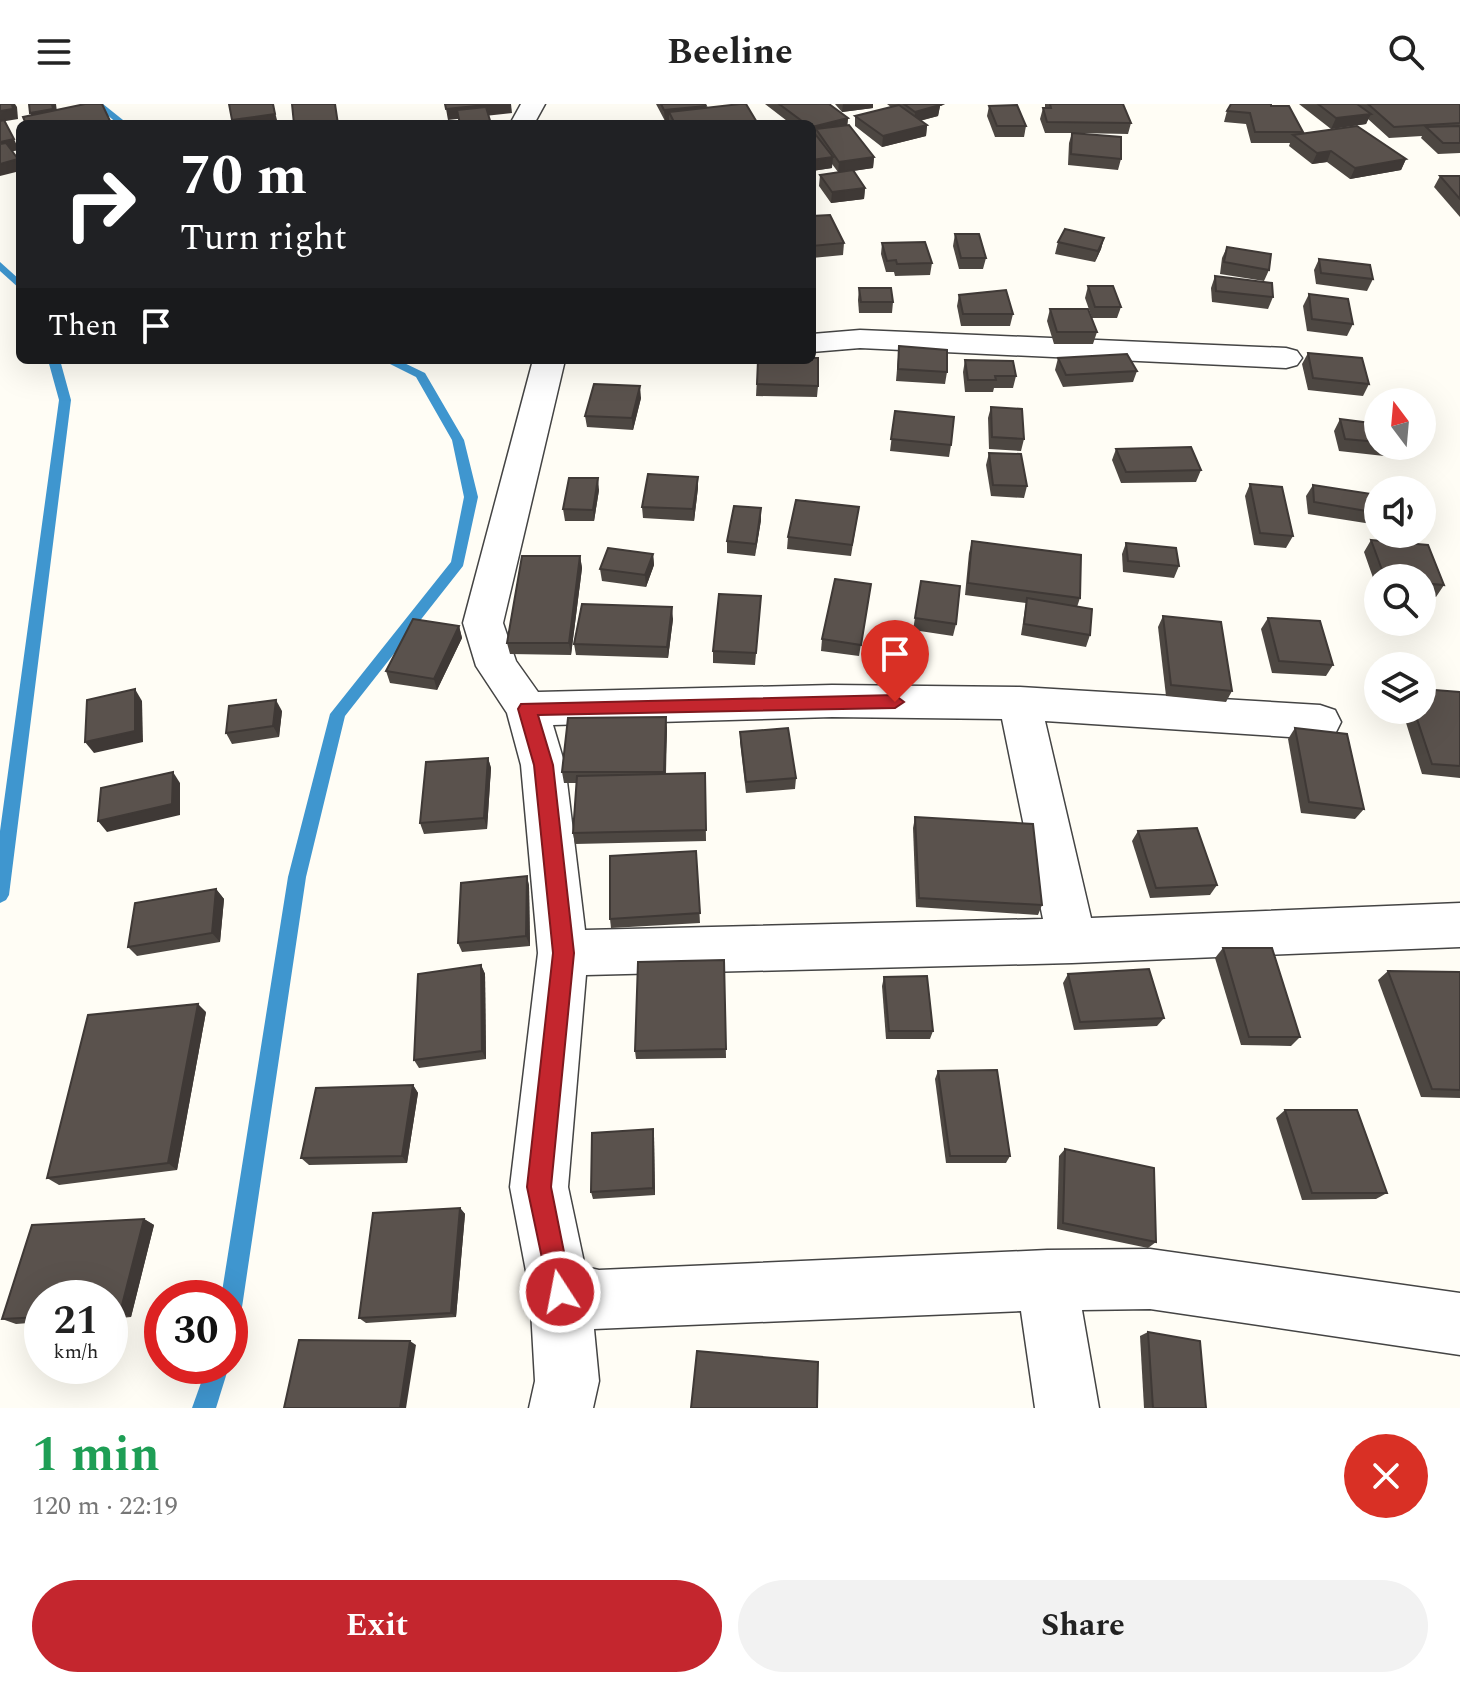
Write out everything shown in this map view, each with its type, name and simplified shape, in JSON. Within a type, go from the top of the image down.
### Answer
[{"type":"street","points":[[816,343],[860,339],[1286,358]]},
{"type":"street","points":[[548,364],[483,623],[497,666],[527,709],[543,765],[563,953],[539,1187],[560,1292],[567,1381],[561,1408]]},
{"type":"street","points":[[527,709],[832,701],[1020,703],[1320,722]]},
{"type":"street","points":[[1020,703],[1072,941]]},
{"type":"street","points":[[563,953],[1072,941],[1460,925]]},
{"type":"street","points":[[560,1292],[599,1300],[1047,1280],[1150,1279],[1460,1324]]},
{"type":"street","points":[[1047,1280],[1067,1408]]},
{"type":"building","points":[[0,104],[12,104],[13,109],[0,111]]},
{"type":"building","points":[[29,104],[52,104],[53,109],[30,113]]},
{"type":"building","points":[[85,104],[102,104],[110,120],[24,120],[23,117]]},
{"type":"building","points":[[229,104],[273,104],[275,114],[232,120]]},
{"type":"building","points":[[292,104],[335,104],[337,120],[294,120]]},
{"type":"building","points":[[445,104],[496,104],[446,109]]},
{"type":"building","points":[[661,104],[705,104],[706,106],[664,110]]},
{"type":"building","points":[[746,104],[756,120],[673,120],[669,112]]},
{"type":"building","points":[[779,104],[829,104],[848,118],[816,126],[816,120],[801,120]]},
{"type":"building","points":[[904,104],[938,104],[940,105],[915,112]]},
{"type":"building","points":[[1050,104],[1123,104],[1131,123],[1047,122],[1043,108],[1051,108]]},
{"type":"building","points":[[1231,104],[1289,106],[1303,132],[1255,132],[1250,113],[1227,111]]},
{"type":"building","points":[[1318,104],[1357,104],[1371,114],[1336,118]]},
{"type":"building","points":[[1368,104],[1460,104],[1460,123],[1394,127]]},
{"type":"building","points":[[899,105],[927,125],[883,136],[855,116]]},
{"type":"building","points":[[1017,105],[1026,126],[997,126],[989,106]]},
{"type":"building","points":[[486,107],[490,120],[459,120],[457,110]]},
{"type":"building","points":[[4,120],[14,139],[0,142],[0,121]]},
{"type":"building","points":[[849,125],[874,157],[839,162],[816,129]]},
{"type":"building","points":[[1357,126],[1406,159],[1355,168],[1331,151],[1317,153],[1293,135]]},
{"type":"building","points":[[1460,126],[1460,143],[1443,143],[1426,127]]},
{"type":"building","points":[[1072,133],[1121,137],[1121,159],[1071,154]]},
{"type":"building","points":[[816,135],[833,157],[816,159]]},
{"type":"building","points":[[6,143],[16,160],[0,164],[0,144]]},
{"type":"building","points":[[853,170],[865,188],[832,192],[820,175]]},
{"type":"building","points":[[1440,176],[1460,176],[1460,199]]},
{"type":"building","points":[[830,215],[844,243],[816,246],[816,216]]},
{"type":"building","points":[[1065,229],[1104,238],[1098,251],[1058,242]]},
{"type":"building","points":[[955,234],[979,234],[986,258],[961,258]]},
{"type":"building","points":[[925,242],[932,263],[897,264],[896,260],[887,261],[882,243]]},
{"type":"building","points":[[1227,247],[1271,254],[1269,270],[1224,262]]},
{"type":"building","points":[[1319,259],[1370,265],[1373,279],[1321,273]]},
{"type":"building","points":[[1215,276],[1272,283],[1273,297],[1216,291]]},
{"type":"building","points":[[1088,286],[1113,286],[1121,307],[1095,307]]},
{"type":"building","points":[[859,288],[891,288],[893,302],[861,302]]},
{"type":"building","points":[[1006,290],[1013,314],[963,314],[959,295]]},
{"type":"building","points":[[1309,294],[1348,299],[1353,324],[1312,319]]},
{"type":"building","points":[[1050,309],[1088,309],[1097,332],[1057,332]]},
{"type":"building","points":[[899,346],[947,350],[947,372],[898,369]]},
{"type":"building","points":[[1308,353],[1362,358],[1369,384],[1313,378]]},
{"type":"building","points":[[1127,354],[1137,371],[1066,375],[1058,358]]},
{"type":"building","points":[[818,358],[818,386],[757,384],[758,364],[816,364]]},
{"type":"building","points":[[965,360],[1013,361],[1016,376],[968,380]]},
{"type":"building","points":[[594,384],[640,386],[632,418],[585,416]]},
{"type":"building","points":[[991,407],[1022,409],[1024,439],[992,437]]},
{"type":"building","points":[[895,411],[954,417],[951,445],[891,439]]},
{"type":"building","points":[[1340,419],[1364,422],[1364,441],[1345,439]]},
{"type":"building","points":[[1191,447],[1201,470],[1126,472],[1116,449]]},
{"type":"building","points":[[989,453],[1021,454],[1027,486],[993,485]]},
{"type":"building","points":[[648,474],[698,477],[693,509],[642,507]]},
{"type":"building","points":[[569,478],[598,478],[593,510],[563,509]]},
{"type":"building","points":[[1250,484],[1282,487],[1293,536],[1260,533]]},
{"type":"building","points":[[1313,485],[1364,493],[1364,511],[1314,502]]},
{"type":"building","points":[[796,500],[859,507],[852,545],[788,537]]},
{"type":"building","points":[[734,506],[761,508],[756,544],[727,541]]},
{"type":"building","points":[[972,541],[1081,555],[1080,598],[968,583]]},
{"type":"building","points":[[1126,543],[1176,548],[1179,566],[1128,561]]},
{"type":"building","points":[[608,548],[653,554],[645,575],[600,569]]},
{"type":"building","points":[[1374,548],[1429,548],[1436,564],[1380,564]]},
{"type":"building","points":[[522,556],[580,556],[569,643],[507,643]]},
{"type":"building","points":[[1436,565],[1444,585],[1436,584]]},
{"type":"building","points":[[835,579],[871,584],[861,645],[822,639]]},
{"type":"building","points":[[921,581],[960,586],[956,624],[915,618]]},
{"type":"building","points":[[719,594],[761,596],[756,653],[713,651]]},
{"type":"building","points":[[1027,598],[1092,609],[1090,635],[1024,624]]},
{"type":"building","points":[[582,604],[672,607],[667,647],[574,644]]},
{"type":"building","points":[[1163,616],[1221,622],[1232,691],[1171,685]]},
{"type":"building","points":[[1268,618],[1320,621],[1333,665],[1279,661]]},
{"type":"building","points":[[413,619],[459,626],[434,679],[386,671]]},
{"type":"building","points":[[135,689],[135,731],[85,742],[87,700]]},
{"type":"building","points":[[1436,690],[1460,692],[1460,766],[1432,764],[1419,724],[1436,724]]},
{"type":"building","points":[[276,700],[273,726],[226,733],[229,706]]},
{"type":"building","points":[[666,717],[664,772],[562,772],[568,718]]},
{"type":"building","points":[[788,728],[796,778],[746,782],[740,732]]},
{"type":"building","points":[[1295,728],[1347,734],[1364,809],[1309,802]]},
{"type":"building","points":[[488,758],[484,818],[420,823],[426,762]]},
{"type":"building","points":[[173,772],[172,804],[98,821],[101,788]]},
{"type":"building","points":[[705,773],[706,830],[573,833],[577,776]]},
{"type":"building","points":[[915,817],[1033,824],[1042,905],[919,898]]},
{"type":"building","points":[[1197,828],[1217,885],[1156,888],[1138,831]]},
{"type":"building","points":[[696,851],[700,913],[610,919],[610,856]]},
{"type":"building","points":[[527,876],[526,936],[458,943],[461,883]]},
{"type":"building","points":[[216,889],[212,933],[128,947],[135,903]]},
{"type":"building","points":[[1223,948],[1272,948],[1300,1037],[1249,1037]]},
{"type":"building","points":[[724,960],[726,1049],[635,1051],[638,962]]},
{"type":"building","points":[[481,965],[482,1051],[414,1060],[418,974]]},
{"type":"building","points":[[1149,969],[1164,1018],[1080,1022],[1068,974]]},
{"type":"building","points":[[1388,971],[1460,972],[1460,1090],[1432,1089]]},
{"type":"building","points":[[927,976],[933,1031],[889,1031],[884,977]]},
{"type":"building","points":[[198,1004],[168,1163],[47,1178],[88,1015]]},
{"type":"building","points":[[997,1070],[1010,1156],[950,1156],[938,1071]]},
{"type":"building","points":[[413,1085],[402,1156],[301,1158],[316,1088]]},
{"type":"building","points":[[1285,1110],[1357,1110],[1387,1193],[1312,1193]]},
{"type":"building","points":[[653,1129],[653,1188],[591,1192],[592,1133]]},
{"type":"building","points":[[1065,1149],[1154,1168],[1156,1242],[1063,1223]]},
{"type":"building","points":[[460,1208],[451,1313],[359,1318],[373,1213]]},
{"type":"building","points":[[144,1219],[128,1282],[24,1280],[24,1318],[2,1319],[32,1225]]},
{"type":"building","points":[[1148,1332],[1200,1341],[1206,1408],[1153,1408]]},
{"type":"building","points":[[299,1340],[410,1341],[400,1408],[284,1408]]},
{"type":"building","points":[[697,1351],[818,1362],[817,1408],[691,1408]]},
{"type":"waterway","points":[[98,104],[119,120]]},
{"type":"waterway","points":[[0,265],[16,282]]},
{"type":"waterway","points":[[0,895],[65,400],[55,364]]},
{"type":"waterway","points":[[235,1280],[297,877],[338,714],[458,563],[471,497],[458,440],[421,375],[397,364]]},
{"type":"waterway","points":[[204,1408],[212,1384]]},
{"type":"route","points":[[560,1292],[539,1187],[563,953],[543,765],[527,709],[895,702]]}]
